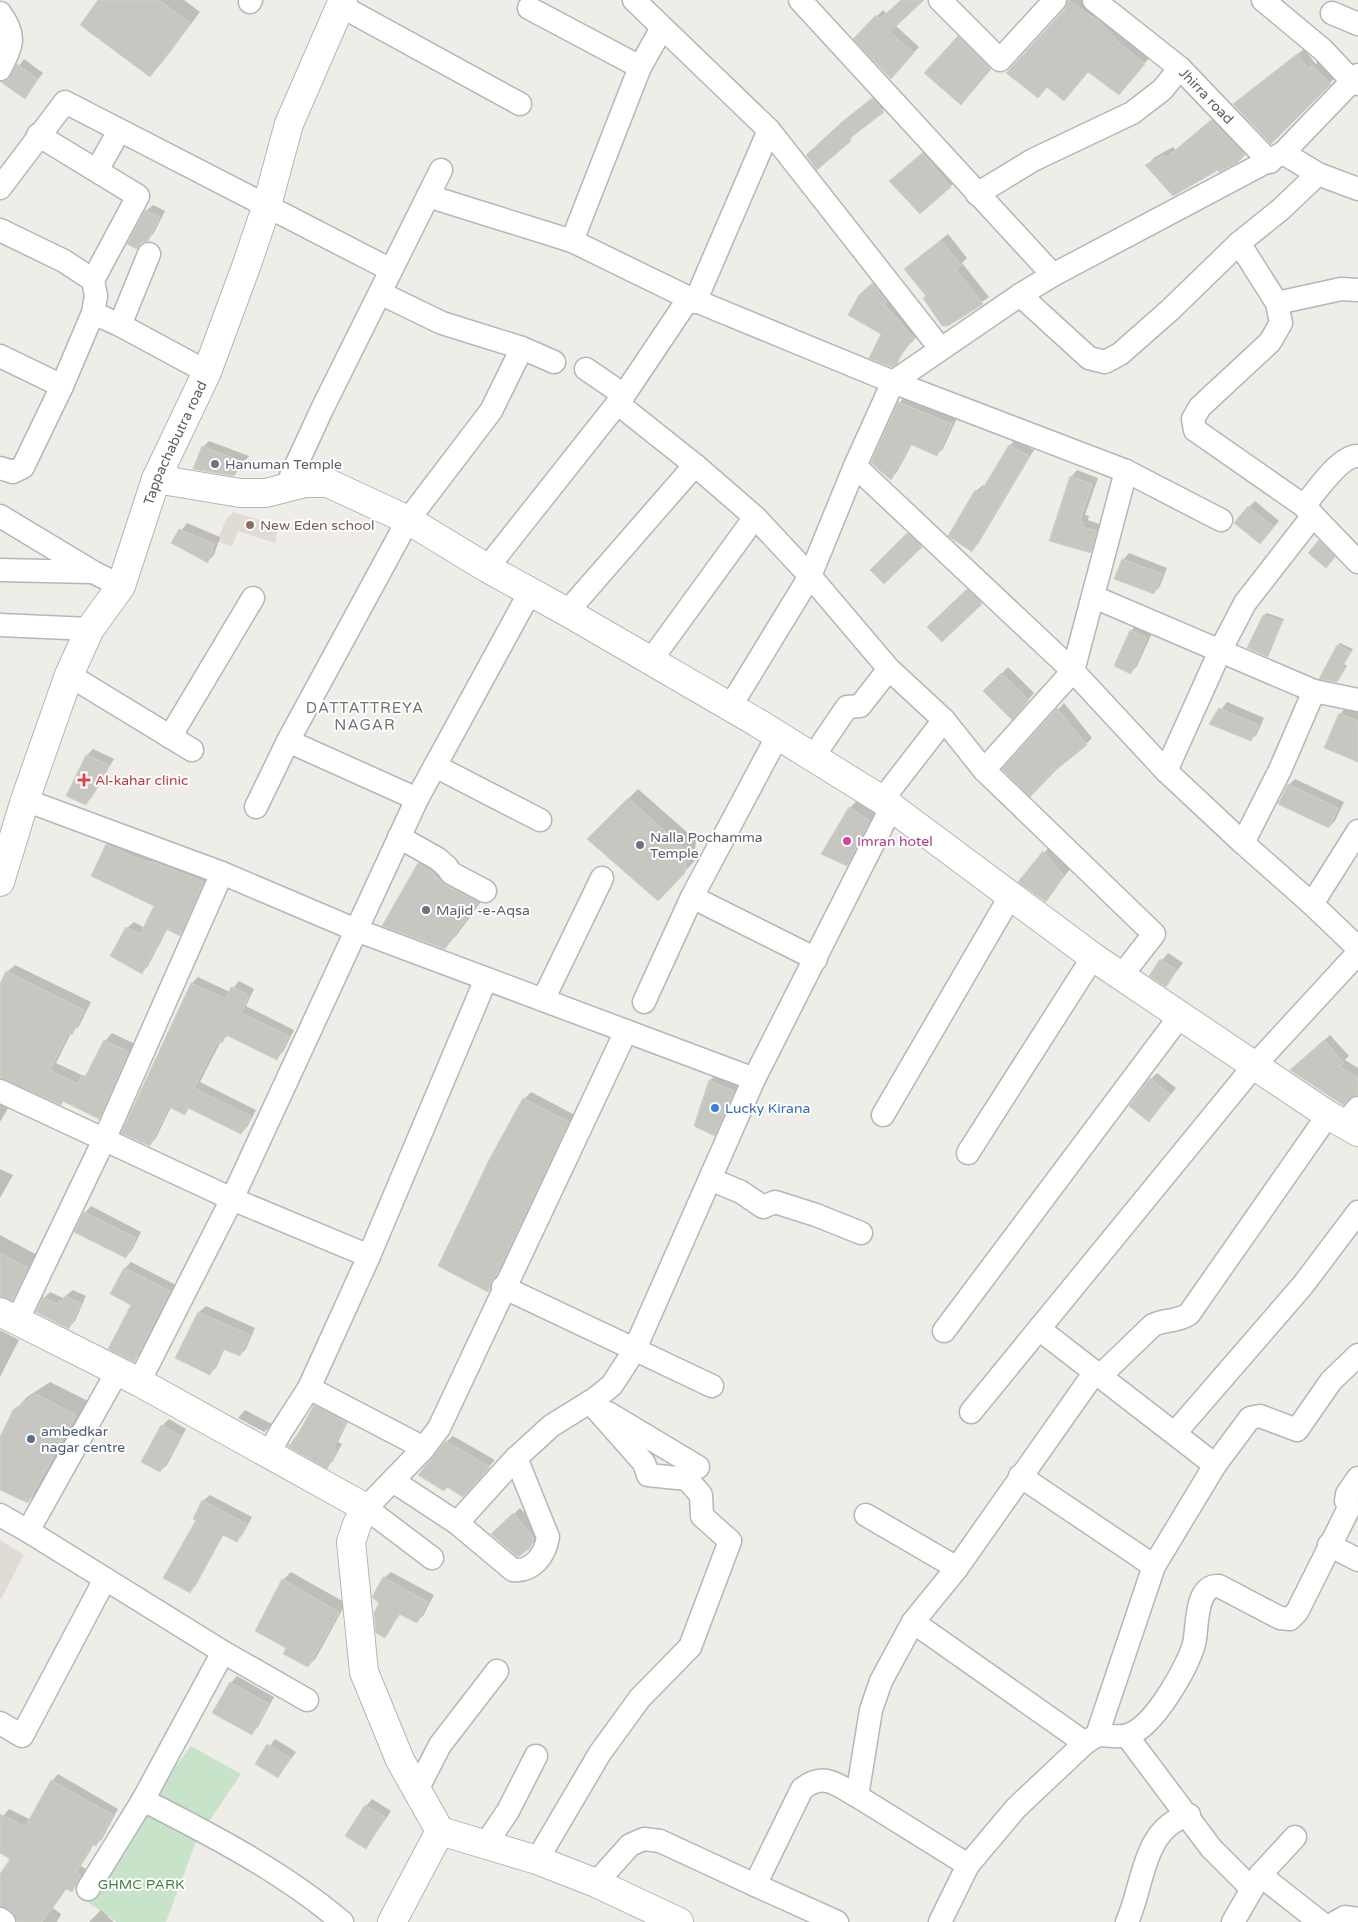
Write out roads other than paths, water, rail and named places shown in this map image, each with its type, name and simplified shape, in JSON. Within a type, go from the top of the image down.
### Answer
[{"type":"street","points":[[634,0],[769,130],[940,348]]},
{"type":"street","points":[[800,0],[1053,275]]},
{"type":"street","points":[[940,0],[1000,60],[1056,0]]},
{"type":"street","name":"Jhirra road","points":[[1094,0],[1180,68],[1277,157],[1358,189]]},
{"type":"street","points":[[730,707],[810,576],[855,466],[893,382],[940,348],[1053,275],[1277,157],[1356,80],[1263,0]]},
{"type":"street","points":[[342,3],[520,104]]},
{"type":"street","name":"Tappachabutra road","points":[[0,882],[25,800],[69,675],[90,628],[121,586],[156,479],[207,372],[266,205],[289,124],[342,3]]},
{"type":"street","points":[[529,8],[640,67]]},
{"type":"street","points":[[0,13],[11,28],[11,47],[0,69]]},
{"type":"street","points":[[1332,13],[1358,24]]},
{"type":"street","points":[[572,241],[640,67],[662,28]]},
{"type":"street","points":[[977,194],[1034,160],[1132,113],[1162,90],[1180,68]]},
{"type":"street","points":[[0,188],[38,135],[65,102],[392,270]]},
{"type":"street","points":[[487,568],[620,399],[692,300],[769,130]]},
{"type":"street","points":[[97,170],[119,131]]},
{"type":"street","points":[[0,468],[13,472],[22,467],[62,386],[93,313],[96,296],[93,280],[138,196],[38,135]]},
{"type":"street","points":[[286,487],[323,407],[441,170]]},
{"type":"street","points":[[1020,295],[1089,358],[1105,362],[1127,348],[1239,243],[1280,210],[1318,174]]},
{"type":"street","points":[[428,196],[572,241],[692,300],[893,382],[1126,471],[1221,520]]},
{"type":"street","points":[[0,230],[64,261],[93,280]]},
{"type":"street","points":[[1239,243],[1277,303],[1281,323],[1270,342],[1200,408],[1193,419],[1195,430],[1308,512],[1358,562]]},
{"type":"street","points":[[120,325],[149,254]]},
{"type":"street","points":[[1277,303],[1341,289],[1358,290]]},
{"type":"street","points":[[380,293],[442,323],[522,348],[554,362]]},
{"type":"street","points":[[93,313],[120,325],[207,372]]},
{"type":"street","points":[[256,807],[288,741],[408,520],[491,411],[522,348]]},
{"type":"street","points":[[0,356],[62,386]]},
{"type":"street","points":[[586,369],[755,517],[810,576],[889,669],[944,720],[984,770],[1154,934],[1122,975]]},
{"type":"street","points":[[1166,771],[1220,651],[1245,603],[1308,512],[1337,466],[1354,456],[1358,456]]},
{"type":"street","points":[[567,612],[695,465]]},
{"type":"street","points":[[855,466],[1074,671],[1166,771],[1358,948]]},
{"type":"street","points":[[984,770],[1074,671],[1126,471]]},
{"type":"street","points":[[156,479],[240,493],[266,493],[305,483],[328,482],[408,520],[487,568],[651,660],[813,757],[886,804],[1094,957],[1180,1016],[1254,1066],[1347,1119],[1189,1314],[1179,1320],[1162,1321],[1153,1325],[1097,1374],[1020,1476],[957,1568],[913,1622],[881,1681],[871,1710],[857,1796]]},
{"type":"street","points":[[0,516],[93,572],[121,586]]},
{"type":"street","points":[[651,660],[755,517]]},
{"type":"street","points":[[0,570],[93,572]]},
{"type":"street","points":[[28,1531],[128,1377],[232,1199],[417,799],[530,592]]},
{"type":"street","points":[[1094,596],[1314,691],[1358,700]]},
{"type":"street","points":[[170,737],[253,598]]},
{"type":"street","points":[[0,625],[90,628]]},
{"type":"street","points":[[813,757],[847,707],[860,706],[889,669]]},
{"type":"street","points":[[69,675],[192,750]]},
{"type":"street","points":[[1243,843],[1280,770],[1314,691]]},
{"type":"street","points":[[457,1523],[516,1458],[551,1426],[590,1402],[612,1385],[634,1351],[754,1079],[816,959],[886,804],[944,720]]},
{"type":"street","points":[[644,1002],[692,897],[778,735]]},
{"type":"street","points":[[288,741],[417,799]]},
{"type":"street","points":[[435,766],[540,820]]},
{"type":"street","points":[[25,800],[222,873],[356,930],[754,1079]]},
{"type":"street","points":[[1312,904],[1358,831]]},
{"type":"street","points":[[399,837],[438,859],[451,873],[485,891]]},
{"type":"street","points":[[222,873],[104,1140],[9,1316],[128,1377],[366,1508],[432,1558]]},
{"type":"street","points":[[543,1000],[602,878]]},
{"type":"street","points":[[882,1115],[1011,895]]},
{"type":"street","points":[[692,897],[816,959]]},
{"type":"street","points":[[972,1412],[1254,1066],[1358,953]]},
{"type":"street","points":[[968,1153],[1094,957]]},
{"type":"street","points":[[268,1455],[280,1432],[309,1388],[369,1256],[486,979]]},
{"type":"street","points":[[944,1331],[1180,1016]]},
{"type":"street","points":[[626,1031],[503,1287],[439,1428],[424,1448],[366,1508],[357,1524],[351,1542],[364,1672],[400,1760],[440,1831],[537,1860],[596,1883],[652,1916],[679,1922]]},
{"type":"street","points":[[0,1091],[232,1199],[369,1256]]},
{"type":"street","points":[[710,1179],[741,1192],[763,1206],[775,1202],[816,1215],[861,1233]]},
{"type":"street","points":[[1175,1433],[1303,1285],[1358,1212]]},
{"type":"street","points":[[503,1287],[634,1351],[712,1386]]},
{"type":"street","points":[[1039,1330],[1215,1465]]},
{"type":"street","points":[[940,1922],[968,1866],[1016,1808],[1091,1739],[1154,1566],[1215,1465],[1250,1418],[1260,1416],[1297,1430],[1331,1381],[1358,1355]]},
{"type":"street","points":[[309,1388],[424,1448]]},
{"type":"street","points":[[590,1402],[698,1466]]},
{"type":"street","points":[[537,1860],[600,1752],[634,1706],[690,1647],[730,1541],[702,1516],[701,1496],[687,1479],[648,1474],[644,1463],[590,1402]]},
{"type":"street","points":[[393,1481],[457,1523],[513,1570],[523,1571],[538,1560],[546,1548],[548,1537],[516,1458]]},
{"type":"street","points":[[1020,1476],[1154,1566]]},
{"type":"street","points":[[913,1622],[1091,1739],[1128,1736],[1146,1725],[1187,1662],[1195,1642],[1197,1611],[1207,1589],[1212,1586],[1219,1586],[1280,1618],[1290,1619],[1296,1612],[1329,1545],[1354,1508],[1346,1501],[1358,1478]]},
{"type":"street","points":[[866,1514],[957,1568]]},
{"type":"street","points":[[0,1516],[28,1531],[223,1652],[307,1700]]},
{"type":"street","points":[[1329,1545],[1358,1560]]},
{"type":"street","points":[[0,1723],[22,1736],[105,1579]]},
{"type":"street","points":[[88,1890],[143,1800],[223,1652]]},
{"type":"street","points":[[417,1790],[440,1745],[497,1670]]},
{"type":"street","points":[[1128,1736],[1189,1815],[1211,1848],[1256,1882],[1320,1922]]},
{"type":"street","points":[[485,1844],[508,1811],[536,1756]]},
{"type":"street","points":[[755,1885],[802,1788],[812,1781],[830,1780],[968,1866]]},
{"type":"street","points":[[143,1800],[205,1832],[313,1898],[342,1922]]},
{"type":"street","points":[[1127,1922],[1144,1865],[1164,1827],[1176,1818],[1189,1815]]},
{"type":"street","points":[[392,1922],[440,1831]]},
{"type":"street","points":[[1233,1922],[1256,1882],[1296,1836]]},
{"type":"street","points":[[596,1883],[630,1845],[644,1839],[660,1841],[837,1922]]},
{"type":"street","points":[[1336,1922],[1345,1917],[1358,1919]]},
{"type":"street","points":[[0,1919],[4,1922]]},
{"type":"place","name":"Hanuman Temple","points":[[215,464]]},
{"type":"place","name":"New Eden school","points":[[250,525]]},
{"type":"place","name":"Al-kahar clinic","points":[[84,780]]},
{"type":"place","name":"Imran hotel","points":[[847,841]]},
{"type":"place","name":"Nalla Pochamma Temple","points":[[640,845]]},
{"type":"place","name":"Majid -e-Aqsa","points":[[426,910]]},
{"type":"place","name":"Lucky Kirana","points":[[715,1108]]},
{"type":"place","name":"ambedkar nagar centre","points":[[31,1439]]},
{"type":"district","name":"DATTATTREYA NAGAR","points":[[365,716]]},
{"type":"park label","name":"GHMC PARK","points":[[141,1884]]}]
